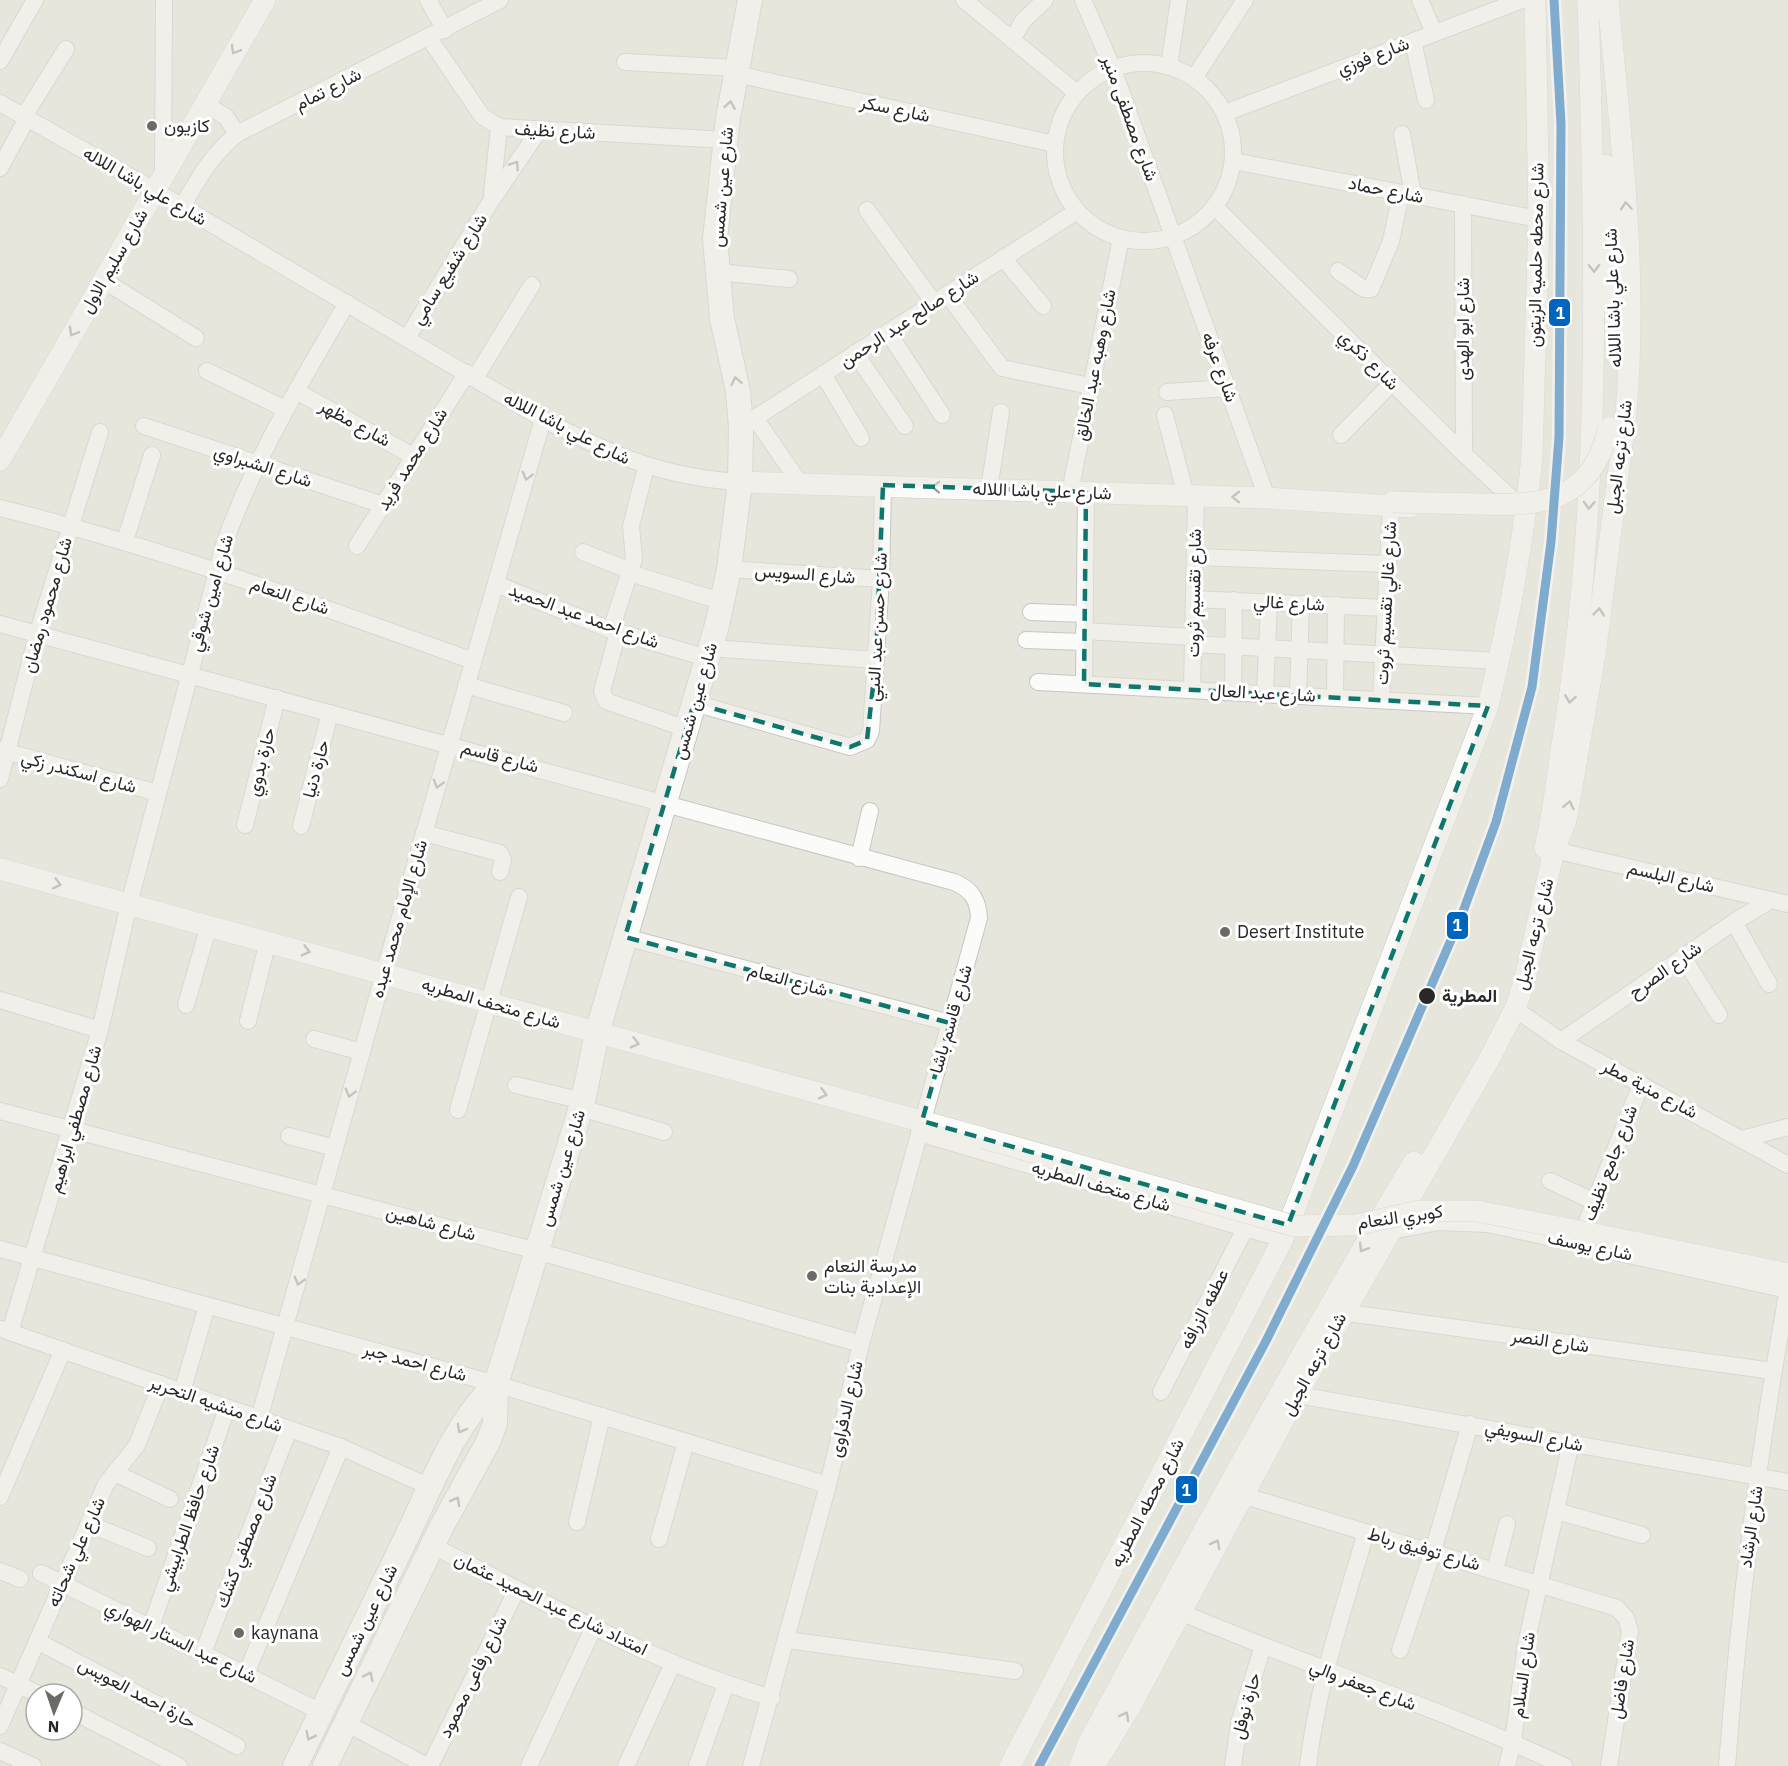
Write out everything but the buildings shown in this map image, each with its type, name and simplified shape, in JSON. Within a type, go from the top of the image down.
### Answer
[{"type":"main road","name":"شارع عين شمس","points":[[325,1766],[495,1424],[496,1384],[582,1104],[597,1033],[723,602],[748,422],[738,392],[722,318],[716,239],[718,195],[736,71],[750,0]]},
{"type":"main road","name":"شارع عين شمس","points":[[295,1766],[430,1487],[472,1410],[496,1384]]},
{"type":"street","points":[[0,61],[34,0]]},
{"type":"street","points":[[158,182],[163,0]]},
{"type":"street","name":"شارع سليم الاول","points":[[0,460],[158,182],[265,0]]},
{"type":"street","points":[[428,0],[445,30]]},
{"type":"street","name":"شارع تمام","points":[[182,207],[209,161],[237,134],[500,0]]},
{"type":"street","points":[[964,0],[1077,93]]},
{"type":"street","points":[[1012,40],[1023,21],[1046,0]]},
{"type":"street","name":"شارع مصطفى منير","points":[[1083,0],[1113,69],[1173,237]]},
{"type":"street","points":[[1169,66],[1179,0]]},
{"type":"street","points":[[1194,78],[1245,0]]},
{"type":"street","points":[[1420,0],[1434,33]]},
{"type":"street","name":"شارع فوزي","points":[[1225,113],[1522,0]]},
{"type":"street","name":"شارع محطه حلميه الزيتون","points":[[1488,706],[1499,661],[1532,456],[1539,219],[1535,0]]},
{"type":"street","name":"شارع علي باشا اللاله","points":[[1392,504],[1522,506],[1557,497],[1586,476],[1597,461],[1609,428],[1617,368],[1617,341],[1613,263],[1590,0]]},
{"type":"street","name":"شارع ترعه الجبل","points":[[1094,1766],[1129,1709],[1171,1608],[1500,1009],[1520,953],[1546,843],[1571,696],[1589,506],[1595,298],[1590,0]]},
{"type":"street","name":"شارع ترعه الجبل","points":[[1334,1311],[1391,1232],[1515,1009],[1530,957],[1554,850],[1566,820],[1582,736],[1623,439],[1631,360],[1631,273],[1608,0]]},
{"type":"street","name":"شارع نظيف","points":[[429,38],[482,116],[499,127],[726,140]]},
{"type":"street","points":[[1413,41],[1426,100]]},
{"type":"street","points":[[0,168],[24,119],[66,49]]},
{"type":"street","name":"شارع سكر","points":[[625,62],[736,71],[1055,144]]},
{"type":"street","points":[[1141,63],[1169,66],[1194,78],[1212,93],[1225,113],[1231,129],[1233,161],[1227,186],[1215,207],[1189,230],[1156,241],[1121,238],[1090,223],[1077,211],[1061,184],[1056,168],[1055,144],[1058,126],[1077,93],[1094,79],[1113,69],[1141,63]]},
{"type":"street","name":"شارع علي باشا اللاله","points":[[0,103],[24,119],[158,182],[182,207],[543,419],[594,446],[646,467],[683,476],[740,482],[1267,498],[1525,510]]},
{"type":"street","points":[[204,104],[226,117],[237,134]]},
{"type":"street","name":"شارع شفيع سامي","points":[[491,201],[499,127]]},
{"type":"street","name":"شارع شفيع سامي","points":[[406,338],[491,201],[540,129]]},
{"type":"street","points":[[1338,271],[1364,290],[1371,289],[1407,194],[1402,134]]},
{"type":"street","name":"شارع حماد","points":[[1233,161],[1539,219]]},
{"type":"street","name":"شارع ابو الهدى","points":[[1463,204],[1464,454]]},
{"type":"street","name":"شارع ذكري","points":[[1215,207],[1464,454],[1525,510]]},
{"type":"street","points":[[867,210],[998,365],[1007,371],[1090,386]]},
{"type":"street","name":"شارع صالح عبد الرحمن","points":[[748,422],[1077,211]]},
{"type":"street","name":"شارع عرفه","points":[[1173,237],[1267,498]]},
{"type":"street","name":"شارع وهبه عبد الخالق","points":[[1084,684],[1078,492],[1090,386],[1121,238]]},
{"type":"street","points":[[1003,258],[1043,306]]},
{"type":"street","points":[[717,272],[789,279]]},
{"type":"street","points":[[103,280],[196,338]]},
{"type":"street","name":"شارع محمد فريد","points":[[357,546],[413,456],[471,376],[532,285]]},
{"type":"street","name":"شارع امين شوقي","points":[[129,904],[188,675],[236,510],[285,409],[347,303]]},
{"type":"street","points":[[888,332],[942,415]]},
{"type":"street","points":[[855,353],[905,426]]},
{"type":"street","points":[[207,370],[285,409]]},
{"type":"street","points":[[823,374],[861,438]]},
{"type":"street","points":[[1341,435],[1392,383]]},
{"type":"street","points":[[1167,392],[1228,388]]},
{"type":"street","name":"شارع مظهر","points":[[296,391],[413,456]]},
{"type":"street","points":[[989,489],[1001,412]]},
{"type":"street","name":"شارع تقسيم ثروت","points":[[1165,415],[1191,496],[1195,557],[1192,690]]},
{"type":"street","name":"شارع الإمام محمد عبده","points":[[260,1419],[384,973],[543,419]]},
{"type":"street","points":[[748,422],[799,482]]},
{"type":"street","name":"شارع الشبراوي","points":[[144,426],[383,505]]},
{"type":"street","name":"شارع محمود رمضان","points":[[0,779],[4,751],[37,635],[100,432]]},
{"type":"street","points":[[125,540],[152,455]]},
{"type":"street","points":[[646,467],[631,526],[635,551],[631,572],[602,691],[606,701],[687,729]]},
{"type":"street","name":"شارع حسن عبد النبي","points":[[694,703],[841,745],[859,745],[867,740],[871,731],[876,660],[883,485]]},
{"type":"street","name":"شارع غالي تقسيم ثروت","points":[[1381,699],[1392,504]]},
{"type":"street","name":"شارع النعام","points":[[0,508],[125,540],[474,661]]},
{"type":"street","points":[[584,552],[631,572],[723,602]]},
{"type":"street","points":[[1195,557],[1387,564]]},
{"type":"street","name":"شارع السويس","points":[[729,568],[881,579]]},
{"type":"street","name":"شارع احمد عبد الحميد","points":[[496,584],[615,631],[709,653],[876,660]]},
{"type":"street","name":"شارع غالي","points":[[1194,598],[1385,608]]},
{"type":"street","points":[[1233,692],[1234,600]]},
{"type":"street","points":[[1264,693],[1269,602]]},
{"type":"street","points":[[1298,695],[1301,604]]},
{"type":"street","points":[[1335,697],[1336,605]]},
{"type":"street","points":[[1031,612],[1084,629],[1234,646],[1499,661]]},
{"type":"street","name":"شارع قاسم","points":[[0,624],[665,802],[965,886],[973,895],[978,906],[979,918]]},
{"type":"street","points":[[1026,640],[1084,629]]},
{"type":"street","name":"شارع عبد العال","points":[[1038,682],[1488,706]]},
{"type":"street","points":[[466,685],[564,712]]},
{"type":"street","name":"حارة بدوي","points":[[245,825],[277,698]]},
{"type":"street","name":"شارع محطه المطريه","points":[[1010,1766],[1282,1239],[1488,706]]},
{"type":"street","name":"حارة دنيا","points":[[301,826],[330,713]]},
{"type":"street","name":"شارع اسكندر زكي","points":[[4,751],[158,793]]},
{"type":"street","points":[[859,858],[870,811]]},
{"type":"street","points":[[424,833],[500,853],[503,860],[500,872]]},
{"type":"street","name":"شارع البلسم","points":[[1554,850],[1788,904]]},
{"type":"street","name":"شارع متحف المطريه","points":[[0,869],[597,1033],[921,1127],[1282,1239]]},
{"type":"street","points":[[458,1110],[519,897]]},
{"type":"street","name":"شارع الصرح","points":[[1561,1041],[1734,922],[1771,900]]},
{"type":"street","name":"شارع مصطفي ابراهيم","points":[[5,1330],[34,1259],[72,1130],[100,1030],[129,904]]},
{"type":"street","name":"شارع قاسم باشا","points":[[921,1127],[979,918]]},
{"type":"street","points":[[1734,922],[1768,984]]},
{"type":"street","points":[[186,1005],[209,925]]},
{"type":"street","name":"شارع النعام","points":[[625,937],[950,1023]]},
{"type":"street","points":[[248,1021],[268,941]]},
{"type":"street","points":[[1683,957],[1719,1015]]},
{"type":"street","points":[[0,1000],[100,1030]]},
{"type":"street","name":"شارع منية مطر","points":[[1515,1009],[1561,1041],[1788,1165]]},
{"type":"street","points":[[314,1039],[362,1052]]},
{"type":"street","name":"شارع جامع نظيف","points":[[1579,1243],[1641,1084]]},
{"type":"street","points":[[516,1085],[582,1104],[664,1132]]},
{"type":"street","name":"شارع شاهين","points":[[0,1110],[537,1251],[861,1344]]},
{"type":"street","name":"شارع متحف المطريه","points":[[921,1127],[983,1138]]},
{"type":"street","name":"شارع الدفراوى","points":[[751,1766],[772,1698],[828,1485],[861,1344],[921,1127]]},
{"type":"street","points":[[1742,1139],[1788,1127]]},
{"type":"street","points":[[289,1136],[335,1148]]},
{"type":"street","name":"كوبري النعام","points":[[983,1138],[1294,1226],[1356,1225],[1419,1211],[1448,1210],[1506,1215],[1788,1274]]},
{"type":"street","points":[[1550,1182],[1595,1202]]},
{"type":"street","name":"شارع يوسف","points":[[1391,1232],[1414,1225],[1464,1222],[1579,1243],[1788,1290]]},
{"type":"street","name":"عطفه الزرافه","points":[[1161,1392],[1246,1227]]},
{"type":"street","name":"شارع احمد جبر","points":[[0,1249],[496,1384],[828,1485]]},
{"type":"street","name":"شارع الرشاد","points":[[1727,1766],[1737,1635],[1773,1371],[1788,1290]]},
{"type":"street","points":[[182,1392],[207,1306]]},
{"type":"street","name":"شارع النصر","points":[[1334,1311],[1773,1371]]},
{"type":"street","name":"شارع منشيه التحرير","points":[[5,1330],[341,1447],[430,1487]]},
{"type":"street","points":[[0,1497],[63,1350]]},
{"type":"street","name":"شارع علي شحاته","points":[[0,1726],[108,1480],[137,1445],[161,1384]]},
{"type":"street","name":"شارع ترعه الجبل","points":[[1080,1766],[1089,1742],[1242,1495],[1288,1393]]},
{"type":"street","name":"شارع السويفي","points":[[1288,1393],[1788,1482]]},
{"type":"street","name":"شارع حافظ الطرابيشي","points":[[151,1628],[227,1408]]},
{"type":"street","points":[[577,1522],[602,1416]]},
{"type":"street","points":[[1400,1650],[1433,1551],[1470,1424]]},
{"type":"street","name":"شارع مصطفي كشك","points":[[203,1653],[289,1429]]},
{"type":"street","points":[[659,1539],[686,1442]]},
{"type":"street","name":"شارع السلام","points":[[1507,1766],[1513,1742],[1526,1644],[1571,1443]]},
{"type":"street","points":[[246,1674],[341,1447]]},
{"type":"street","points":[[115,1473],[170,1498]]},
{"type":"street","name":"شارع توفيق رباط","points":[[1242,1495],[1606,1603]]},
{"type":"street","points":[[1556,1511],[1642,1535]]},
{"type":"street","points":[[89,1524],[148,1548]]},
{"type":"street","points":[[1495,1570],[1507,1524]]},
{"type":"street","points":[[1308,1766],[1312,1735],[1326,1672],[1366,1532]]},
{"type":"street","name":"امتداد شارع عبد الحميد عثمان","points":[[433,1546],[593,1629],[726,1684],[772,1698]]},
{"type":"street","points":[[0,1571],[20,1579]]},
{"type":"street","name":"شارع عبد الستار الهواري","points":[[41,1573],[321,1712]]},
{"type":"street","name":"شارع رفاعى محمود","points":[[428,1766],[517,1588]]},
{"type":"street","name":"شارع فاضل","points":[[1606,1603],[1617,1608],[1626,1618],[1630,1631],[1609,1766]]},
{"type":"street","name":"شارع جعفر والي","points":[[1171,1608],[1326,1672],[1513,1742],[1564,1766]]},
{"type":"street","points":[[529,1766],[593,1629]]},
{"type":"street","points":[[787,1640],[1015,1671]]},
{"type":"street","name":"حارة احمد العويس","points":[[38,1641],[237,1746]]},
{"type":"street","name":"حارة نوفل","points":[[1233,1766],[1239,1723],[1263,1646]]},
{"type":"street","points":[[626,1766],[673,1663]]},
{"type":"street","points":[[0,1676],[24,1687]]},
{"type":"street","points":[[697,1766],[726,1684]]},
{"type":"street","points":[[84,1718],[179,1766]]},
{"type":"street","points":[[346,1723],[428,1766]]},
{"type":"street","points":[[0,1751],[33,1766]]},
{"type":"highlighted area","points":[[883,485],[1086,492],[1084,684],[1488,706],[1288,1225],[922,1121],[950,1023],[625,937],[694,703],[850,747],[867,740],[876,660]]},
{"type":"transit line","name":"1","points":[[1039,1766],[1266,1341],[1353,1166],[1461,917],[1496,822],[1532,687],[1551,542],[1559,437],[1561,124],[1554,0]]},
{"type":"place","name":"كازيون","points":[[152,126]]},
{"type":"place","name":"Desert Institute","points":[[1225,932]]},
{"type":"place","name":"المطرية","points":[[1427,996]]},
{"type":"place","name":"مدرسة النعام الإعدادية بنات","points":[[812,1276]]},
{"type":"place","name":"kaynana","points":[[239,1633]]}]
